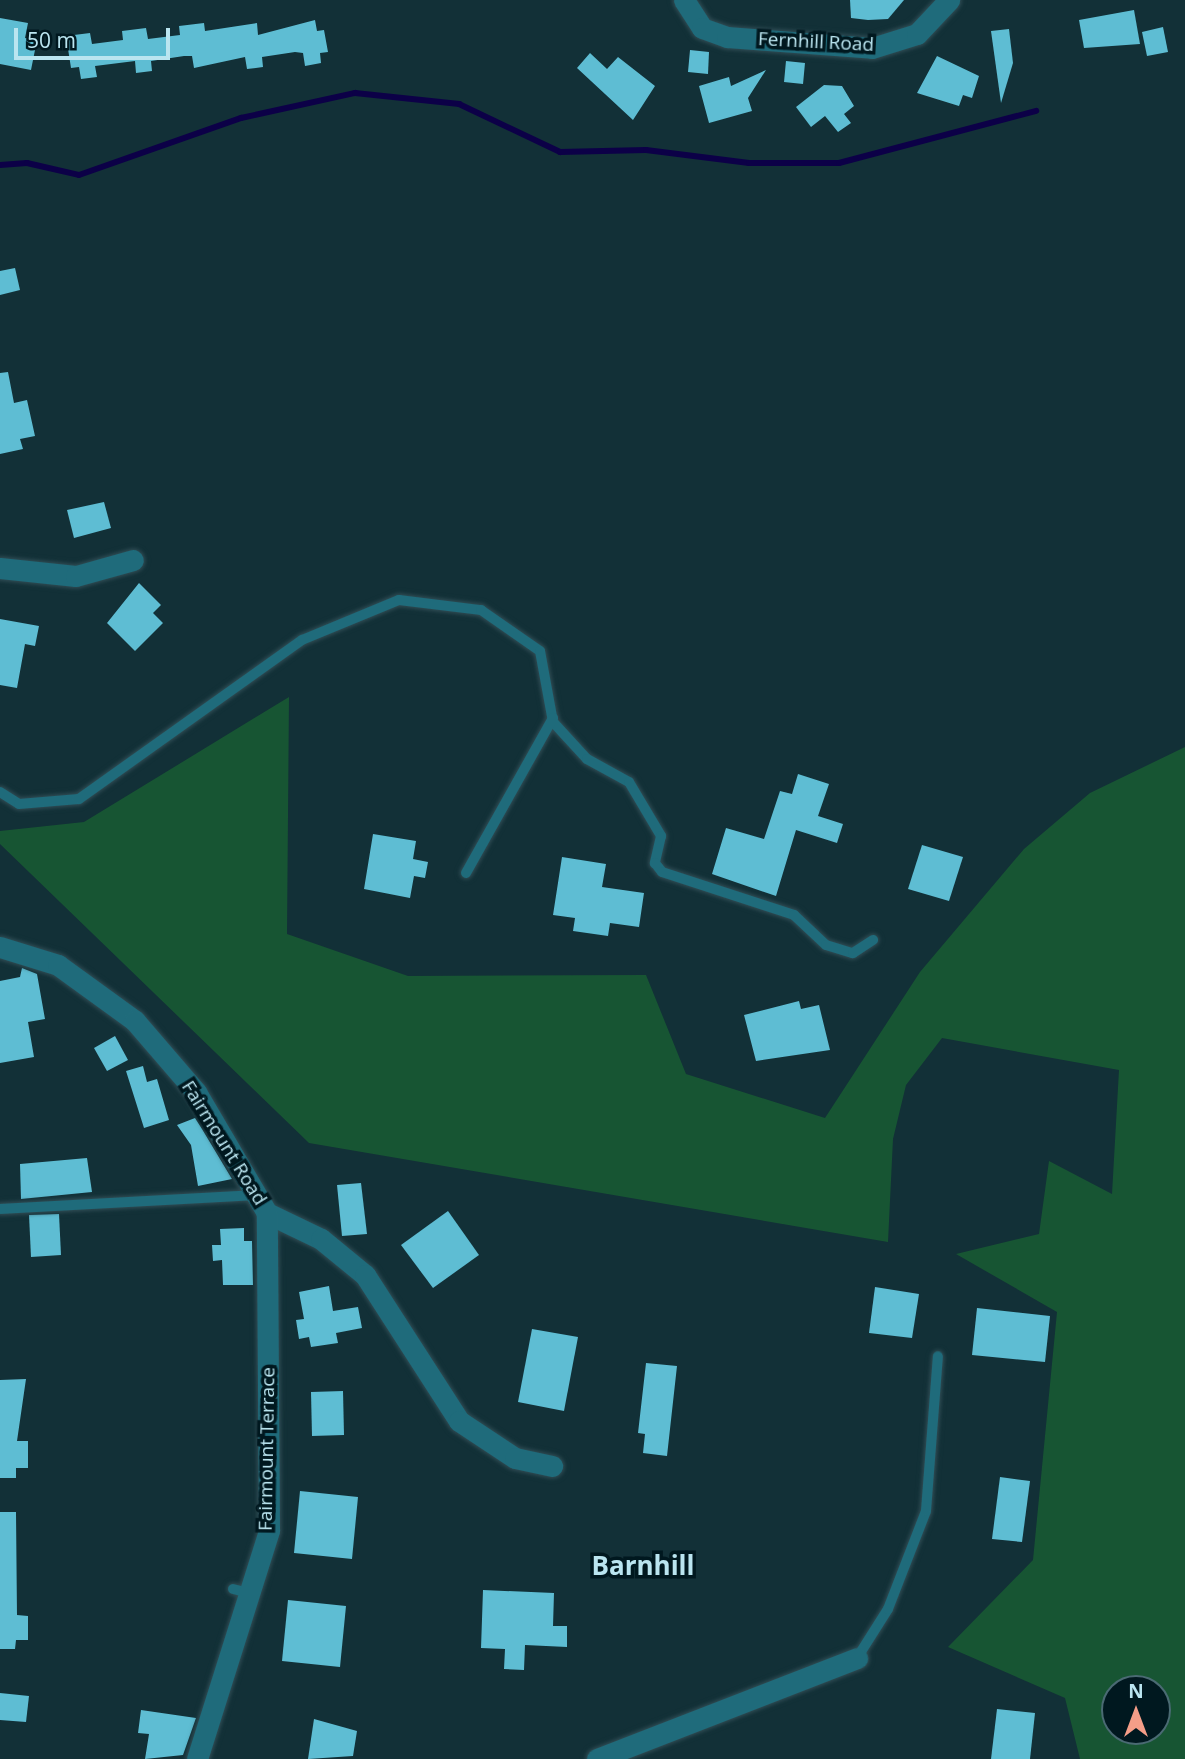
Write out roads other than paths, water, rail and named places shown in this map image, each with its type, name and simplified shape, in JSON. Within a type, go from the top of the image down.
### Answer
[{"type":"street","name":"Fernhill Road","points":[[684,0],[702,28],[727,37],[872,48],[917,34],[949,0]]},
{"type":"street","points":[[0,568],[76,576],[133,560]]},
{"type":"street","name":"Fairmount Road","points":[[0,947],[58,965],[135,1021],[197,1093],[262,1204],[321,1239],[365,1275],[459,1420],[515,1458],[552,1466]]},
{"type":"street","name":"Fairmount Terrace","points":[[197,1759],[241,1591],[269,1530],[262,1308],[262,1204]]},
{"type":"street","points":[[597,1759],[857,1658]]},
{"type":"lane","points":[[0,792],[19,804],[79,799],[302,640],[399,600],[481,610],[540,651],[552,718],[587,759],[629,782],[661,836],[654,863],[662,872],[794,915],[826,945],[853,953],[873,940]]},
{"type":"lane","points":[[466,873],[552,718]]},
{"type":"lane","points":[[0,1209],[262,1204]]},
{"type":"lane","points":[[857,1658],[888,1609],[926,1511],[938,1356]]},
{"type":"waterway","points":[[0,165],[27,163],[79,175],[241,118],[355,93],[459,104],[560,152],[646,150],[749,163],[839,163],[1036,111]]},
{"type":"district","name":"Barnhill","points":[[643,1566]]}]
